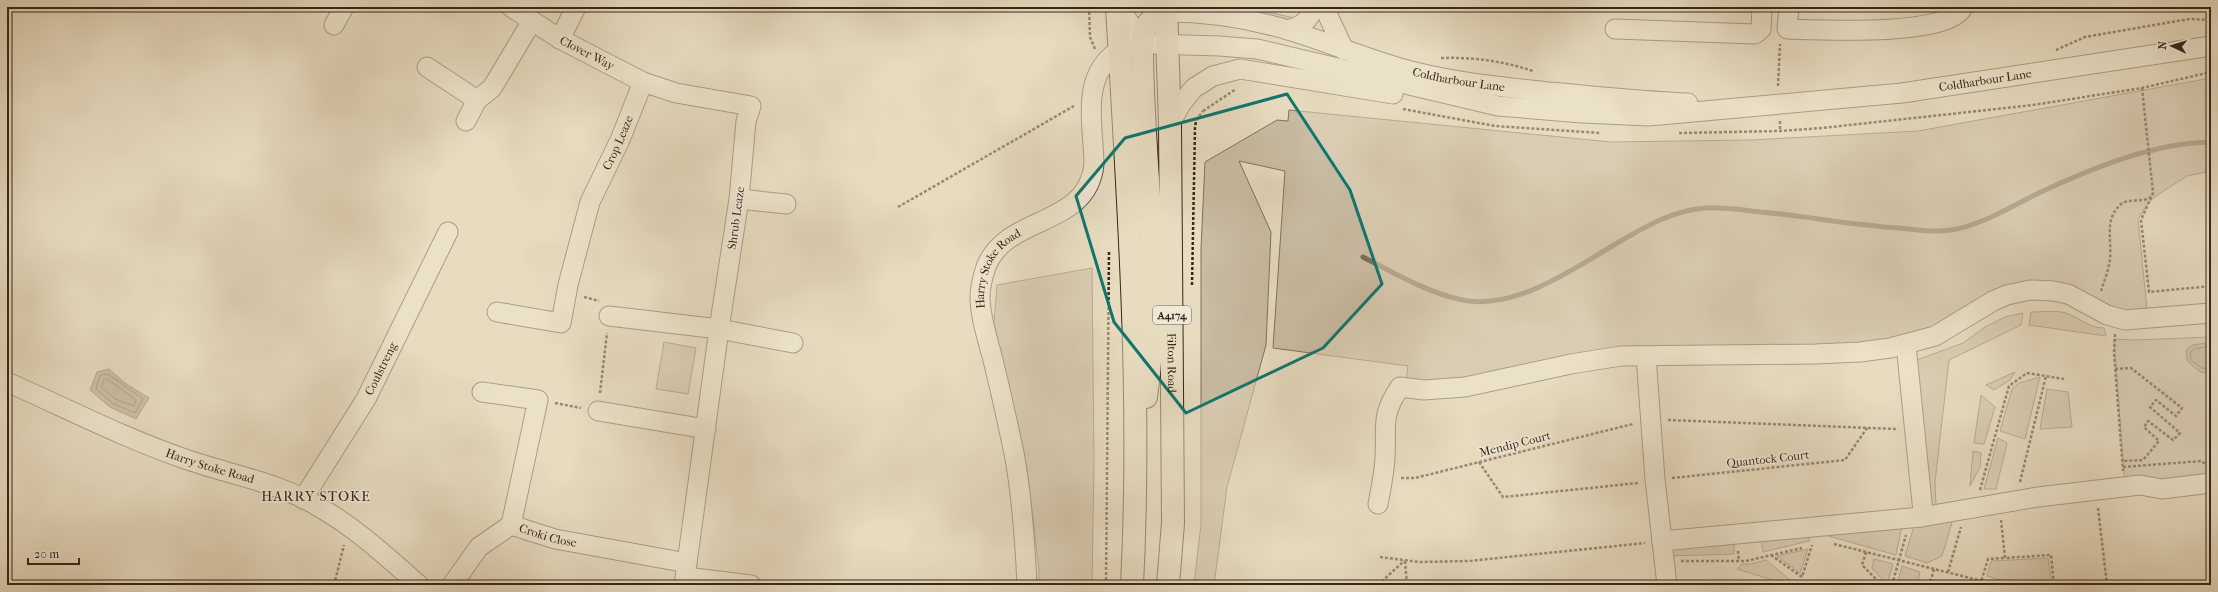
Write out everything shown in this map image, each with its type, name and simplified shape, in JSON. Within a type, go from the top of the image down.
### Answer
[{"type":"main road","points":[[1118,7],[1135,376],[1137,456],[1132,585]]},
{"type":"main road","points":[[1137,456],[1150,367],[1152,277],[1143,109],[1143,40],[1144,31],[1151,19],[1166,10]]},
{"type":"main road","name":"A4174","points":[[1166,10],[1168,45]]},
{"type":"main road","name":"Filton Road","points":[[1168,45],[1174,523],[1168,585]]},
{"type":"street","points":[[334,25],[344,7]]},
{"type":"street","name":"Clover Way","points":[[511,7],[560,39],[643,82],[676,93],[751,106]]},
{"type":"street","points":[[560,39],[576,7]]},
{"type":"street","points":[[1118,7],[1143,40]]},
{"type":"street","points":[[1288,30],[1305,23],[1312,14],[1313,7]]},
{"type":"street","points":[[1324,7],[1344,50]]},
{"type":"street","points":[[1615,29],[1755,34],[1762,29],[1762,7]]},
{"type":"street","points":[[1788,7],[1788,29],[1875,31],[1948,20],[1963,7]]},
{"type":"street","name":"Coldharbour Lane","points":[[1166,10],[1223,12],[1288,30],[1398,68],[1476,84],[1639,101],[1760,106],[1779,106],[1902,93],[2211,46]]},
{"type":"street","points":[[466,121],[477,100],[492,88],[532,21]]},
{"type":"street","name":"Harry Stoke Road","points":[[1027,585],[1017,475],[1005,410],[982,313],[981,291],[990,258],[1005,240],[1064,211],[1079,198],[1091,180],[1094,164],[1092,87],[1094,80],[1104,65],[1119,50],[1143,40]]},
{"type":"street","name":"Coldharbour Lane","points":[[1143,40],[1168,45],[1219,46],[1257,49],[1498,106],[1582,113],[1649,116],[1760,106]]},
{"type":"street","points":[[427,67],[477,100]]},
{"type":"street","points":[[1170,124],[1180,104],[1194,88],[1213,76],[1240,69],[1368,90],[1498,106]]},
{"type":"street","name":"Crop Leaze","points":[[497,312],[561,322],[566,292],[590,202],[620,140],[643,82]]},
{"type":"street","name":"Shrub Leaze","points":[[686,575],[739,199],[746,121],[751,106]]},
{"type":"street","points":[[739,199],[786,204]]},
{"type":"street","name":"Coulstreng","points":[[303,499],[366,399],[448,232]]},
{"type":"street","points":[[1378,504],[1384,472],[1385,420],[1389,406],[1400,387],[1424,390],[1465,387],[1621,356],[1845,353],[1906,345],[1935,336],[1993,301],[2022,291],[2060,292],[2075,297],[2095,309],[2118,319],[2148,319],[2211,313]]},
{"type":"street","points":[[609,316],[720,329],[793,343]]},
{"type":"street","points":[[1906,345],[1923,512],[1916,518]]},
{"type":"street","points":[[1646,356],[1656,479],[1667,585]]},
{"type":"street","name":"Harry Stoke Road","points":[[7,382],[122,435],[184,459],[287,492],[318,506],[349,527],[419,585]]},
{"type":"street","points":[[482,392],[538,400]]},
{"type":"street","name":"Croki Close","points":[[538,400],[511,525],[555,539],[686,575],[751,585]]},
{"type":"street","points":[[598,411],[706,429]]},
{"type":"street","points":[[1662,541],[1818,535],[1970,508],[2096,490],[2140,485],[2162,489],[2211,483]]},
{"type":"street","points":[[1174,523],[1176,585]]},
{"type":"street","points":[[452,585],[479,547],[511,525]]},
{"type":"path","points":[[1089,7],[1090,37],[1098,57],[1104,65]]},
{"type":"path","points":[[2055,51],[2085,37],[2190,19],[2211,20]]},
{"type":"path","points":[[1780,36],[1778,90],[1780,131]]},
{"type":"path","points":[[1434,58],[1478,59],[1505,63],[1539,73]]},
{"type":"path","points":[[2142,88],[2153,188],[2152,196],[2141,220],[2149,292],[2211,286]]},
{"type":"path","points":[[898,208],[1078,104]]},
{"type":"path","points":[[2095,309],[2110,262],[2109,228],[2117,209],[2122,203],[2144,201],[2152,196]]},
{"type":"path","points":[[1106,585],[1109,247]]},
{"type":"path","points":[[538,400],[598,411],[611,304],[566,292]]},
{"type":"path","points":[[2118,319],[2114,339],[2115,369],[2125,487]]},
{"type":"path","points":[[2115,369],[2131,368],[2182,408],[2176,416],[2156,400],[2150,407],[2180,433],[2173,440],[2148,421],[2144,427],[2159,441],[2143,460],[2122,461]]},
{"type":"path","points":[[1948,572],[2009,386],[2027,373],[2064,379]]},
{"type":"path","points":[[2005,558],[2008,502],[2046,376]]},
{"type":"path","points":[[1652,421],[1915,430]]},
{"type":"path","name":"Mendip Court","points":[[1384,472],[1402,479],[1411,479],[1624,425],[1652,421]]},
{"type":"path","name":"Quantock Court","points":[[1479,462],[1504,497],[1631,484],[1656,479],[1844,460],[1867,428]]},
{"type":"path","points":[[2123,466],[2202,461],[2211,470]]},
{"type":"path","points":[[2096,490],[2107,585]]},
{"type":"path","points":[[1892,585],[1916,518]]},
{"type":"path","points":[[334,585],[349,527]]},
{"type":"path","points":[[1771,555],[1802,577],[1812,545],[1818,535]]},
{"type":"path","points":[[1664,563],[1692,560],[1746,561],[1812,545],[1818,535]]},
{"type":"path","points":[[1380,557],[1404,560],[1469,561],[1662,541]]},
{"type":"path","points":[[1833,544],[1998,585]]},
{"type":"path","points":[[1866,552],[1862,565],[1882,585]]},
{"type":"path","points":[[1980,585],[1988,558],[2051,555],[2054,585]]},
{"type":"path","points":[[1378,585],[1404,560]]},
{"type":"path","points":[[1404,560],[1407,585]]},
{"type":"path","points":[[1915,585],[1931,580],[1934,569]]},
{"type":"path","points":[[1262,585],[1263,582],[1285,585]]},
{"type":"highlighted area","points":[[1287,94],[1350,190],[1382,284],[1323,348],[1186,413],[1114,322],[1076,196],[1125,138]]},
{"type":"shaded area","points":[[1233,7],[1246,7],[1294,18],[1291,21]]},
{"type":"shaded area","points":[[2211,78],[2211,171],[2187,176],[2156,196],[2148,203],[2138,219],[2148,319],[2037,290],[1920,340],[1666,356],[1405,388],[1408,366],[1273,348],[1285,171],[1239,161],[1271,232],[1266,345],[1227,487],[1214,585],[1194,585],[1201,524],[1201,248],[1205,162],[1277,120],[1288,121],[1289,110],[1611,142],[1751,140],[1918,131]]},
{"type":"shaded area","points":[[1092,268],[1094,464],[1092,585],[1039,585],[1039,569],[1027,469],[994,324],[997,285]]},
{"type":"shaded area","points":[[2053,311],[2066,313],[2089,325],[2104,328],[2106,336],[2029,325],[2031,312]]},
{"type":"shaded area","points":[[2023,313],[2021,325],[1949,360],[1935,482],[1936,507],[1928,508],[1914,361],[1963,343],[1985,327],[2005,317]]},
{"type":"shaded area","points":[[2211,337],[2211,474],[2125,487],[2114,339],[2134,340]]},
{"type":"shaded area","points":[[664,342],[696,348],[688,394],[656,389]]},
{"type":"shaded area","points":[[2015,372],[2010,380],[1994,390],[1986,385]]},
{"type":"shaded area","points":[[2040,377],[2025,439],[2000,431],[2012,389],[2019,383]]},
{"type":"shaded area","points":[[2047,389],[2068,392],[2072,427],[2040,429]]},
{"type":"shaded area","points":[[1981,395],[1995,407],[1984,444],[1974,443]]},
{"type":"shaded area","points":[[1998,438],[2007,443],[1996,489],[1984,489]]},
{"type":"shaded area","points":[[1973,451],[1981,453],[1980,467],[1970,486]]},
{"type":"shaded area","points":[[1953,519],[1942,556],[1927,563],[1905,556],[1915,523]]},
{"type":"shaded area","points":[[1902,525],[1896,555],[1825,535]]},
{"type":"shaded area","points":[[1811,531],[1809,541],[1763,552],[1761,538]]},
{"type":"shaded area","points":[[1734,542],[1734,554],[1669,556],[1669,550]]},
{"type":"shaded area","points":[[1808,549],[1800,573],[1777,556]]},
{"type":"shaded area","points":[[2048,558],[2052,585],[2017,585],[1987,576],[1991,561]]},
{"type":"shaded area","points":[[1874,559],[1893,564],[1887,585],[1872,568]]},
{"type":"shaded area","points":[[1766,560],[1796,585],[1789,585],[1737,569],[1742,564],[1751,564]]},
{"type":"shaded area","points":[[1902,566],[1920,572],[1918,581],[1905,585],[1897,585]]},
{"type":"water","points":[[2211,342],[2211,373],[2200,372],[2187,361],[2186,350],[2192,345]]},
{"type":"water","points":[[109,369],[125,383],[149,398],[136,419],[110,407],[90,390],[97,372]]},
{"type":"waterway","points":[[1363,257],[1411,282],[1449,297],[1482,302],[1503,299],[1544,285],[1564,275],[1639,230],[1672,215],[1694,209],[1726,208],[1881,227],[1943,231],[1957,229],[1980,222],[2083,173],[2125,158],[2168,147],[2190,143],[2211,142]]},
{"type":"district","name":"HARRY STOKE","points":[[316,496]]}]
